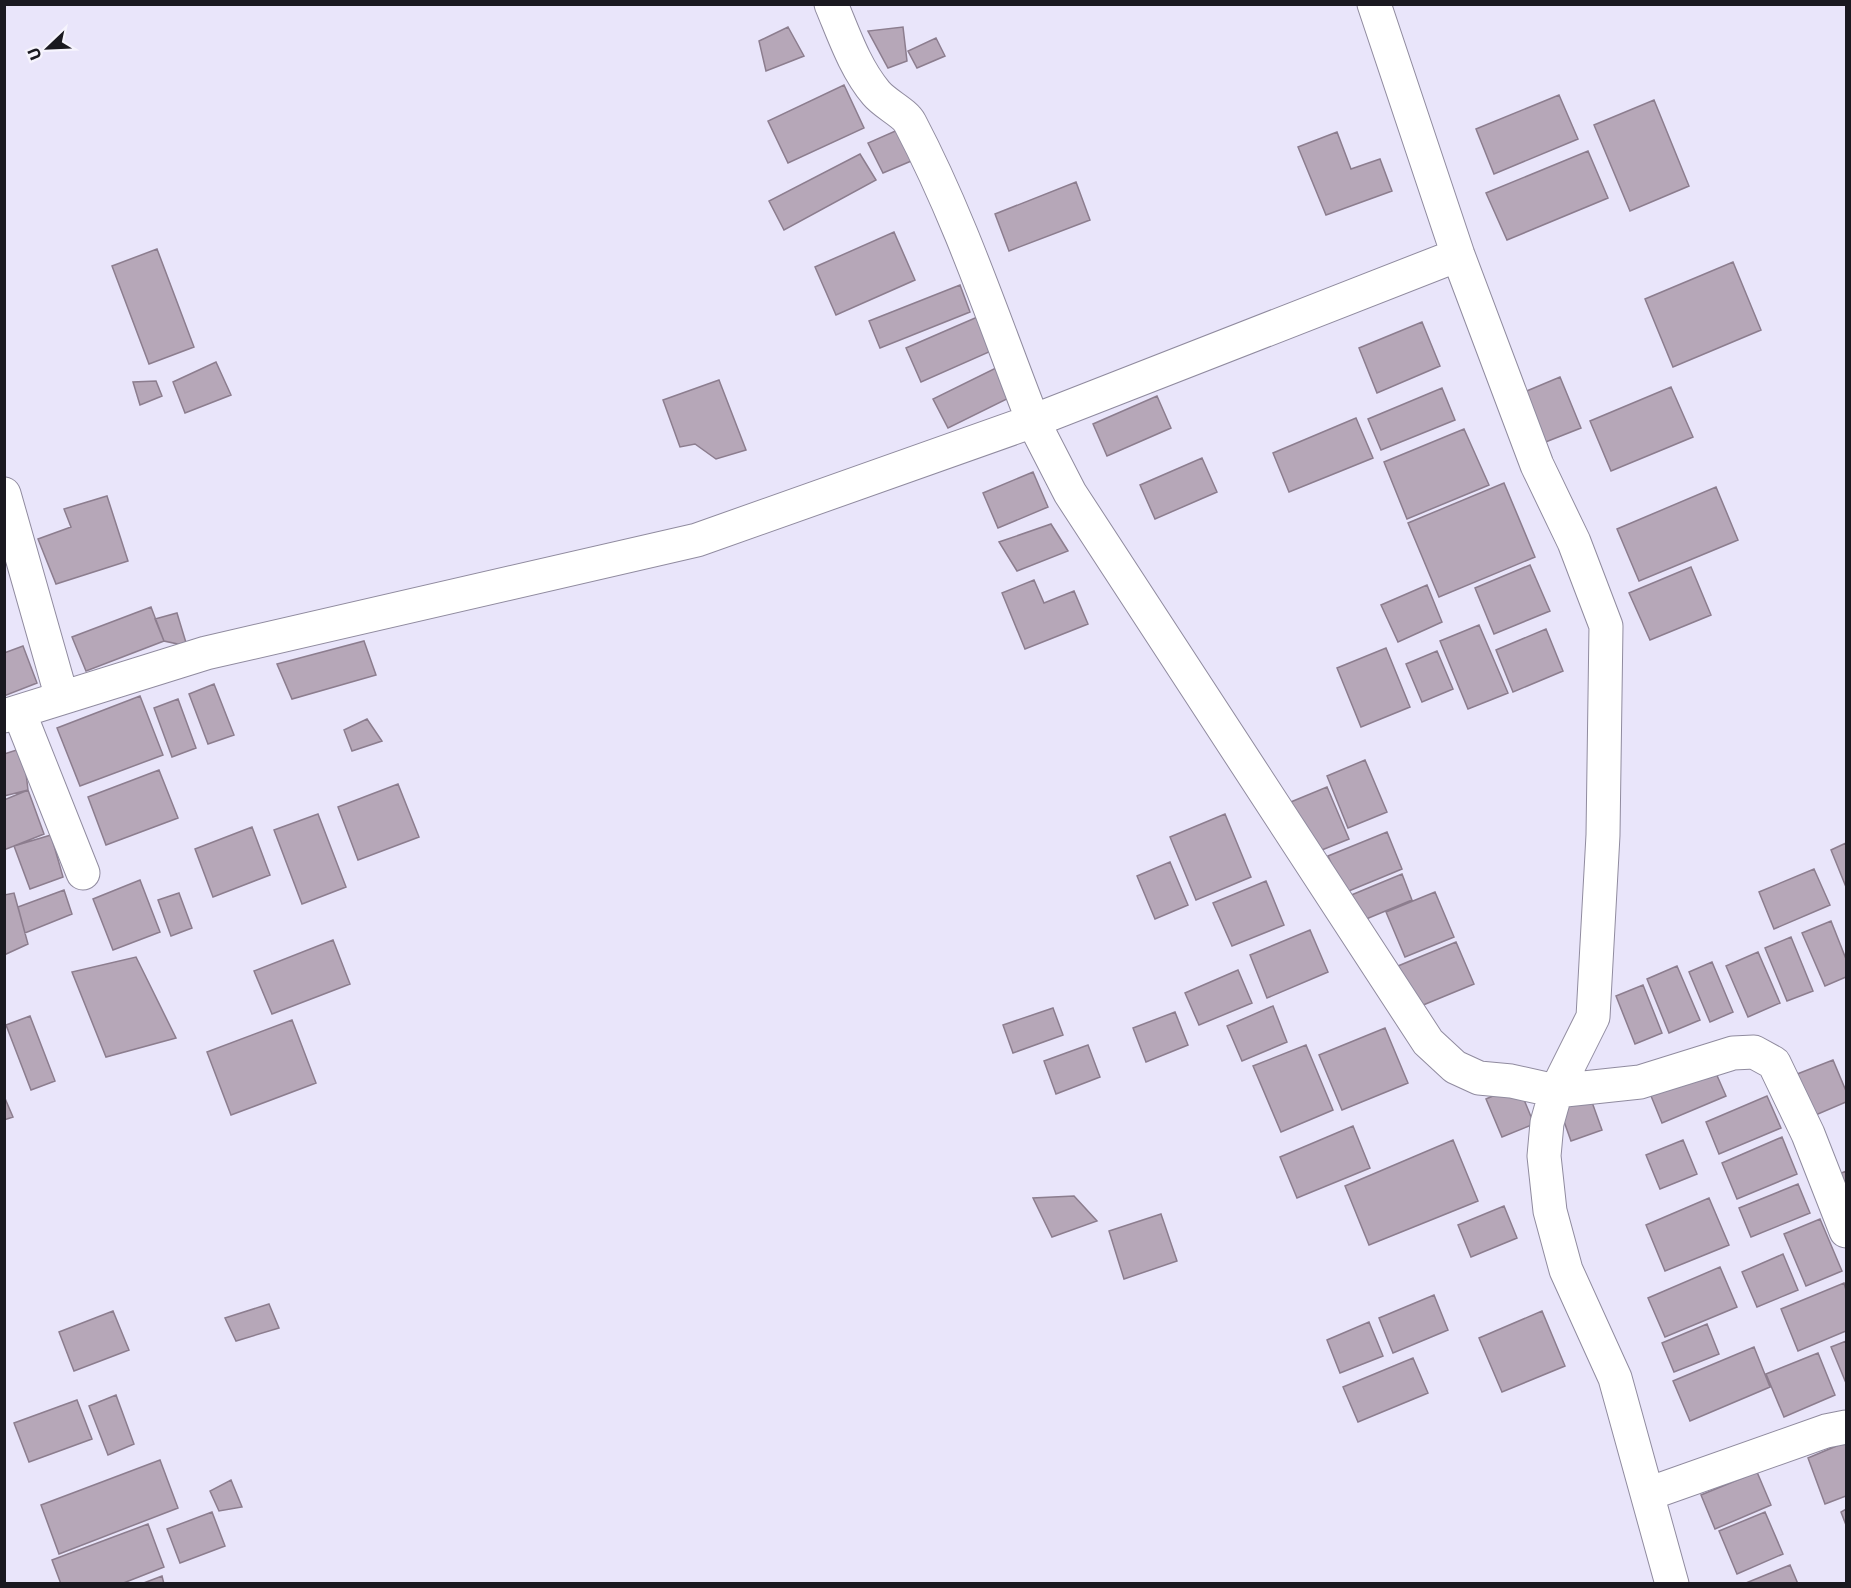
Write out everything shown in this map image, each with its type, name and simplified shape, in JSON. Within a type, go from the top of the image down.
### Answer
[{"type":"street","points":[[831,4],[858,68],[877,94],[893,110],[908,118],[935,170],[1033,421],[1070,493],[1428,1042],[1455,1067],[1479,1078],[1511,1081],[1556,1090],[1640,1082],[1733,1053],[1754,1052],[1774,1063],[1808,1134],[1846,1231]]},
{"type":"street","points":[[1374,4],[1458,255],[1537,465],[1574,542],[1606,626],[1603,835],[1593,1017],[1556,1090],[1547,1123],[1544,1156],[1550,1211],[1566,1270],[1615,1378],[1672,1584]]},
{"type":"street","points":[[83,873],[12,714],[206,653],[698,540],[1033,421],[1458,255]]},
{"type":"street","points":[[4,494],[62,698]]},
{"type":"street","points":[[1648,1494],[1826,1431],[1846,1427]]},
{"type":"building","points":[[788,27],[804,56],[766,71],[759,41]]},
{"type":"building","points":[[903,27],[907,61],[888,68],[868,31]]},
{"type":"building","points":[[936,38],[945,56],[917,68],[908,51]]},
{"type":"building","points":[[844,85],[864,128],[788,163],[768,121]]},
{"type":"building","points":[[1559,95],[1578,139],[1494,174],[1476,129]]},
{"type":"building","points":[[1654,100],[1689,186],[1630,211],[1594,125]]},
{"type":"building","points":[[909,125],[923,156],[883,173],[868,143]]},
{"type":"building","points":[[1337,132],[1351,169],[1380,159],[1392,191],[1326,215],[1298,147]]},
{"type":"building","points":[[1588,151],[1608,198],[1507,240],[1486,193]]},
{"type":"building","points":[[860,154],[876,180],[784,230],[769,201]]},
{"type":"building","points":[[1076,182],[1090,220],[1009,251],[995,214]]},
{"type":"building","points":[[894,232],[915,280],[836,315],[815,267]]},
{"type":"building","points":[[157,249],[194,347],[149,364],[112,266]]},
{"type":"building","points":[[1733,262],[1761,330],[1673,367],[1645,299]]},
{"type":"building","points":[[960,285],[970,312],[880,348],[869,321]]},
{"type":"building","points":[[982,315],[998,348],[921,382],[906,348]]},
{"type":"building","points":[[1422,322],[1440,366],[1377,393],[1359,348]]},
{"type":"building","points":[[216,362],[231,395],[185,413],[173,382]]},
{"type":"building","points":[[1002,365],[1017,394],[948,428],[933,399]]},
{"type":"building","points":[[1560,377],[1581,428],[1538,445],[1517,395]]},
{"type":"building","points":[[719,380],[746,450],[716,459],[695,444],[680,447],[663,400]]},
{"type":"building","points":[[156,381],[162,396],[140,405],[133,382]]},
{"type":"building","points":[[1671,387],[1693,437],[1611,471],[1590,421]]},
{"type":"building","points":[[1442,388],[1455,420],[1381,450],[1368,419]]},
{"type":"building","points":[[1157,396],[1171,428],[1107,456],[1093,424]]},
{"type":"building","points":[[1356,418],[1373,458],[1289,492],[1273,453]]},
{"type":"building","points":[[1464,429],[1489,485],[1407,519],[1384,462]]},
{"type":"building","points":[[1202,458],[1217,492],[1155,519],[1140,485]]},
{"type":"building","points":[[1033,472],[1048,507],[998,528],[983,493]]},
{"type":"building","points":[[1504,483],[1535,557],[1439,597],[1408,523]]},
{"type":"building","points":[[1716,487],[1738,540],[1639,581],[1617,529]]},
{"type":"building","points":[[107,496],[128,561],[56,584],[38,539],[71,527],[64,509]]},
{"type":"building","points":[[1051,524],[1068,551],[1017,571],[999,542]]},
{"type":"building","points":[[1530,565],[1550,611],[1494,634],[1475,588]]},
{"type":"building","points":[[1691,567],[1711,615],[1650,640],[1629,593]]},
{"type":"building","points":[[1034,580],[1044,603],[1074,591],[1088,624],[1025,649],[1002,593]]},
{"type":"building","points":[[1427,585],[1442,622],[1398,642],[1381,605]]},
{"type":"building","points":[[151,607],[164,641],[86,671],[72,637]]},
{"type":"building","points":[[177,613],[187,646],[164,641],[155,619]]},
{"type":"building","points":[[1479,625],[1508,693],[1468,709],[1440,641]]},
{"type":"building","points":[[1546,629],[1563,671],[1513,692],[1496,650]]},
{"type":"building","points":[[364,641],[376,675],[292,699],[277,664]]},
{"type":"building","points":[[23,646],[37,683],[4,696],[4,653]]},
{"type":"building","points":[[1386,648],[1410,707],[1361,727],[1337,668]]},
{"type":"building","points":[[1437,651],[1453,689],[1422,702],[1406,664]]},
{"type":"building","points":[[214,684],[234,735],[208,744],[189,694]]},
{"type":"building","points":[[140,696],[163,755],[80,786],[57,728]]},
{"type":"building","points":[[178,699],[196,748],[172,757],[154,708]]},
{"type":"building","points":[[367,719],[382,741],[352,751],[344,730]]},
{"type":"building","points":[[23,748],[28,790],[4,796],[4,754]]},
{"type":"building","points":[[1365,760],[1387,812],[1348,828],[1327,776]]},
{"type":"building","points":[[159,770],[178,818],[106,845],[88,797]]},
{"type":"building","points":[[398,784],[419,837],[358,860],[338,807]]},
{"type":"building","points":[[1327,787],[1349,839],[1307,856],[1286,804]]},
{"type":"building","points":[[28,790],[44,834],[4,850],[4,800]]},
{"type":"building","points":[[318,814],[346,887],[302,904],[274,830]]},
{"type":"building","points":[[1225,814],[1251,877],[1196,900],[1170,837]]},
{"type":"building","points":[[252,827],[270,875],[213,897],[195,849]]},
{"type":"building","points":[[1387,832],[1402,869],[1344,893],[1328,856]]},
{"type":"building","points":[[51,835],[63,877],[30,889],[14,846]]},
{"type":"building","points":[[1846,843],[1846,887],[1831,850]]},
{"type":"building","points":[[1170,862],[1188,905],[1155,919],[1137,876]]},
{"type":"building","points":[[1814,869],[1830,905],[1774,929],[1759,892]]},
{"type":"building","points":[[1402,874],[1412,900],[1359,922],[1349,896]]},
{"type":"building","points":[[140,880],[160,932],[113,950],[93,899]]},
{"type":"building","points":[[1266,881],[1284,925],[1232,946],[1213,903]]},
{"type":"building","points":[[64,890],[72,914],[25,933],[18,907]]},
{"type":"building","points":[[1435,892],[1454,937],[1405,957],[1386,912]]},
{"type":"building","points":[[14,893],[28,944],[4,955],[4,895]]},
{"type":"building","points":[[179,893],[192,928],[171,936],[158,900]]},
{"type":"building","points":[[1831,921],[1846,959],[1846,977],[1825,986],[1802,933]]},
{"type":"building","points":[[1310,930],[1328,972],[1267,998],[1250,955]]},
{"type":"building","points":[[1791,937],[1813,991],[1787,1001],[1765,948]]},
{"type":"building","points":[[333,940],[350,984],[272,1014],[254,971]]},
{"type":"building","points":[[1456,942],[1474,984],[1416,1008],[1398,966]]},
{"type":"building","points":[[1758,952],[1780,1003],[1748,1017],[1726,966]]},
{"type":"building","points":[[136,957],[176,1038],[106,1057],[72,972]]},
{"type":"building","points":[[1712,962],[1733,1012],[1710,1022],[1689,972]]},
{"type":"building","points":[[1677,966],[1700,1020],[1669,1033],[1647,979]]},
{"type":"building","points":[[1238,970],[1252,1003],[1199,1025],[1185,993]]},
{"type":"building","points":[[1643,985],[1662,1033],[1635,1044],[1616,996]]},
{"type":"building","points":[[1273,1006],[1287,1042],[1242,1061],[1227,1026]]},
{"type":"building","points":[[1053,1008],[1063,1035],[1013,1053],[1003,1025]]},
{"type":"building","points":[[1175,1012],[1188,1045],[1146,1062],[1133,1028]]},
{"type":"building","points":[[30,1016],[55,1081],[31,1090],[6,1025]]},
{"type":"building","points":[[292,1020],[316,1083],[231,1115],[207,1052]]},
{"type":"building","points":[[1385,1028],[1408,1083],[1342,1110],[1319,1055]]},
{"type":"building","points":[[1088,1045],[1100,1077],[1056,1094],[1044,1061]]},
{"type":"building","points":[[1306,1045],[1333,1110],[1281,1132],[1253,1066]]},
{"type":"building","points":[[1833,1060],[1846,1091],[1846,1102],[1804,1120],[1787,1078]]},
{"type":"building","points":[[1712,1064],[1726,1096],[1662,1123],[1649,1091]]},
{"type":"building","points":[[1518,1085],[1534,1124],[1502,1137],[1486,1099]]},
{"type":"building","points":[[1588,1091],[1602,1130],[1571,1141],[1557,1102]]},
{"type":"building","points":[[4,1096],[13,1117],[4,1120]]},
{"type":"building","points":[[1767,1096],[1781,1128],[1719,1154],[1706,1122]]},
{"type":"building","points":[[1353,1126],[1370,1168],[1297,1198],[1280,1157]]},
{"type":"building","points":[[1782,1137],[1797,1174],[1737,1199],[1722,1163]]},
{"type":"building","points":[[1453,1140],[1478,1201],[1369,1245],[1345,1186]]},
{"type":"building","points":[[1683,1140],[1697,1174],[1660,1189],[1646,1155]]},
{"type":"building","points":[[1846,1171],[1846,1206],[1834,1176]]},
{"type":"building","points":[[1798,1184],[1810,1213],[1751,1237],[1739,1208]]},
{"type":"building","points":[[1074,1196],[1097,1221],[1052,1237],[1033,1198]]},
{"type":"building","points":[[1709,1198],[1729,1245],[1665,1271],[1646,1225]]},
{"type":"building","points":[[1504,1206],[1517,1238],[1471,1257],[1458,1225]]},
{"type":"building","points":[[1161,1214],[1177,1261],[1124,1279],[1109,1231]]},
{"type":"building","points":[[1820,1219],[1842,1271],[1806,1286],[1784,1234]]},
{"type":"building","points":[[1783,1254],[1798,1290],[1757,1307],[1742,1272]]},
{"type":"building","points":[[1720,1267],[1737,1307],[1665,1337],[1648,1298]]},
{"type":"building","points":[[1844,1283],[1846,1331],[1798,1351],[1781,1309]]},
{"type":"building","points":[[1434,1295],[1448,1330],[1393,1353],[1379,1318]]},
{"type":"building","points":[[269,1304],[279,1328],[236,1341],[225,1318]]},
{"type":"building","points":[[113,1311],[129,1350],[74,1371],[59,1332]]},
{"type":"building","points":[[1542,1311],[1565,1366],[1502,1392],[1479,1338]]},
{"type":"building","points":[[1369,1322],[1383,1356],[1340,1373],[1327,1340]]},
{"type":"building","points":[[1707,1324],[1719,1354],[1674,1372],[1662,1343]]},
{"type":"building","points":[[1846,1341],[1846,1383],[1831,1347]]},
{"type":"building","points":[[1754,1347],[1770,1387],[1690,1421],[1673,1381]]},
{"type":"building","points":[[1818,1353],[1835,1395],[1784,1417],[1766,1374]]},
{"type":"building","points":[[1413,1358],[1428,1393],[1358,1422],[1343,1387]]},
{"type":"building","points":[[116,1395],[134,1444],[108,1455],[89,1406]]},
{"type":"building","points":[[77,1400],[92,1439],[29,1462],[14,1423]]},
{"type":"building","points":[[1846,1442],[1846,1496],[1825,1504],[1808,1458]]},
{"type":"building","points":[[160,1460],[178,1508],[59,1554],[41,1505]]},
{"type":"building","points":[[1757,1472],[1771,1505],[1715,1529],[1701,1495]]},
{"type":"building","points":[[231,1480],[242,1507],[219,1511],[210,1491]]},
{"type":"building","points":[[1846,1509],[1846,1525],[1841,1512]]},
{"type":"building","points":[[212,1512],[225,1546],[180,1563],[167,1529]]},
{"type":"building","points":[[1765,1512],[1783,1554],[1737,1574],[1719,1531]]},
{"type":"building","points":[[148,1524],[164,1567],[121,1584],[61,1584],[52,1560]]},
{"type":"building","points":[[1790,1565],[1798,1584],[1746,1583]]},
{"type":"building","points":[[162,1576],[164,1584],[141,1584]]}]
